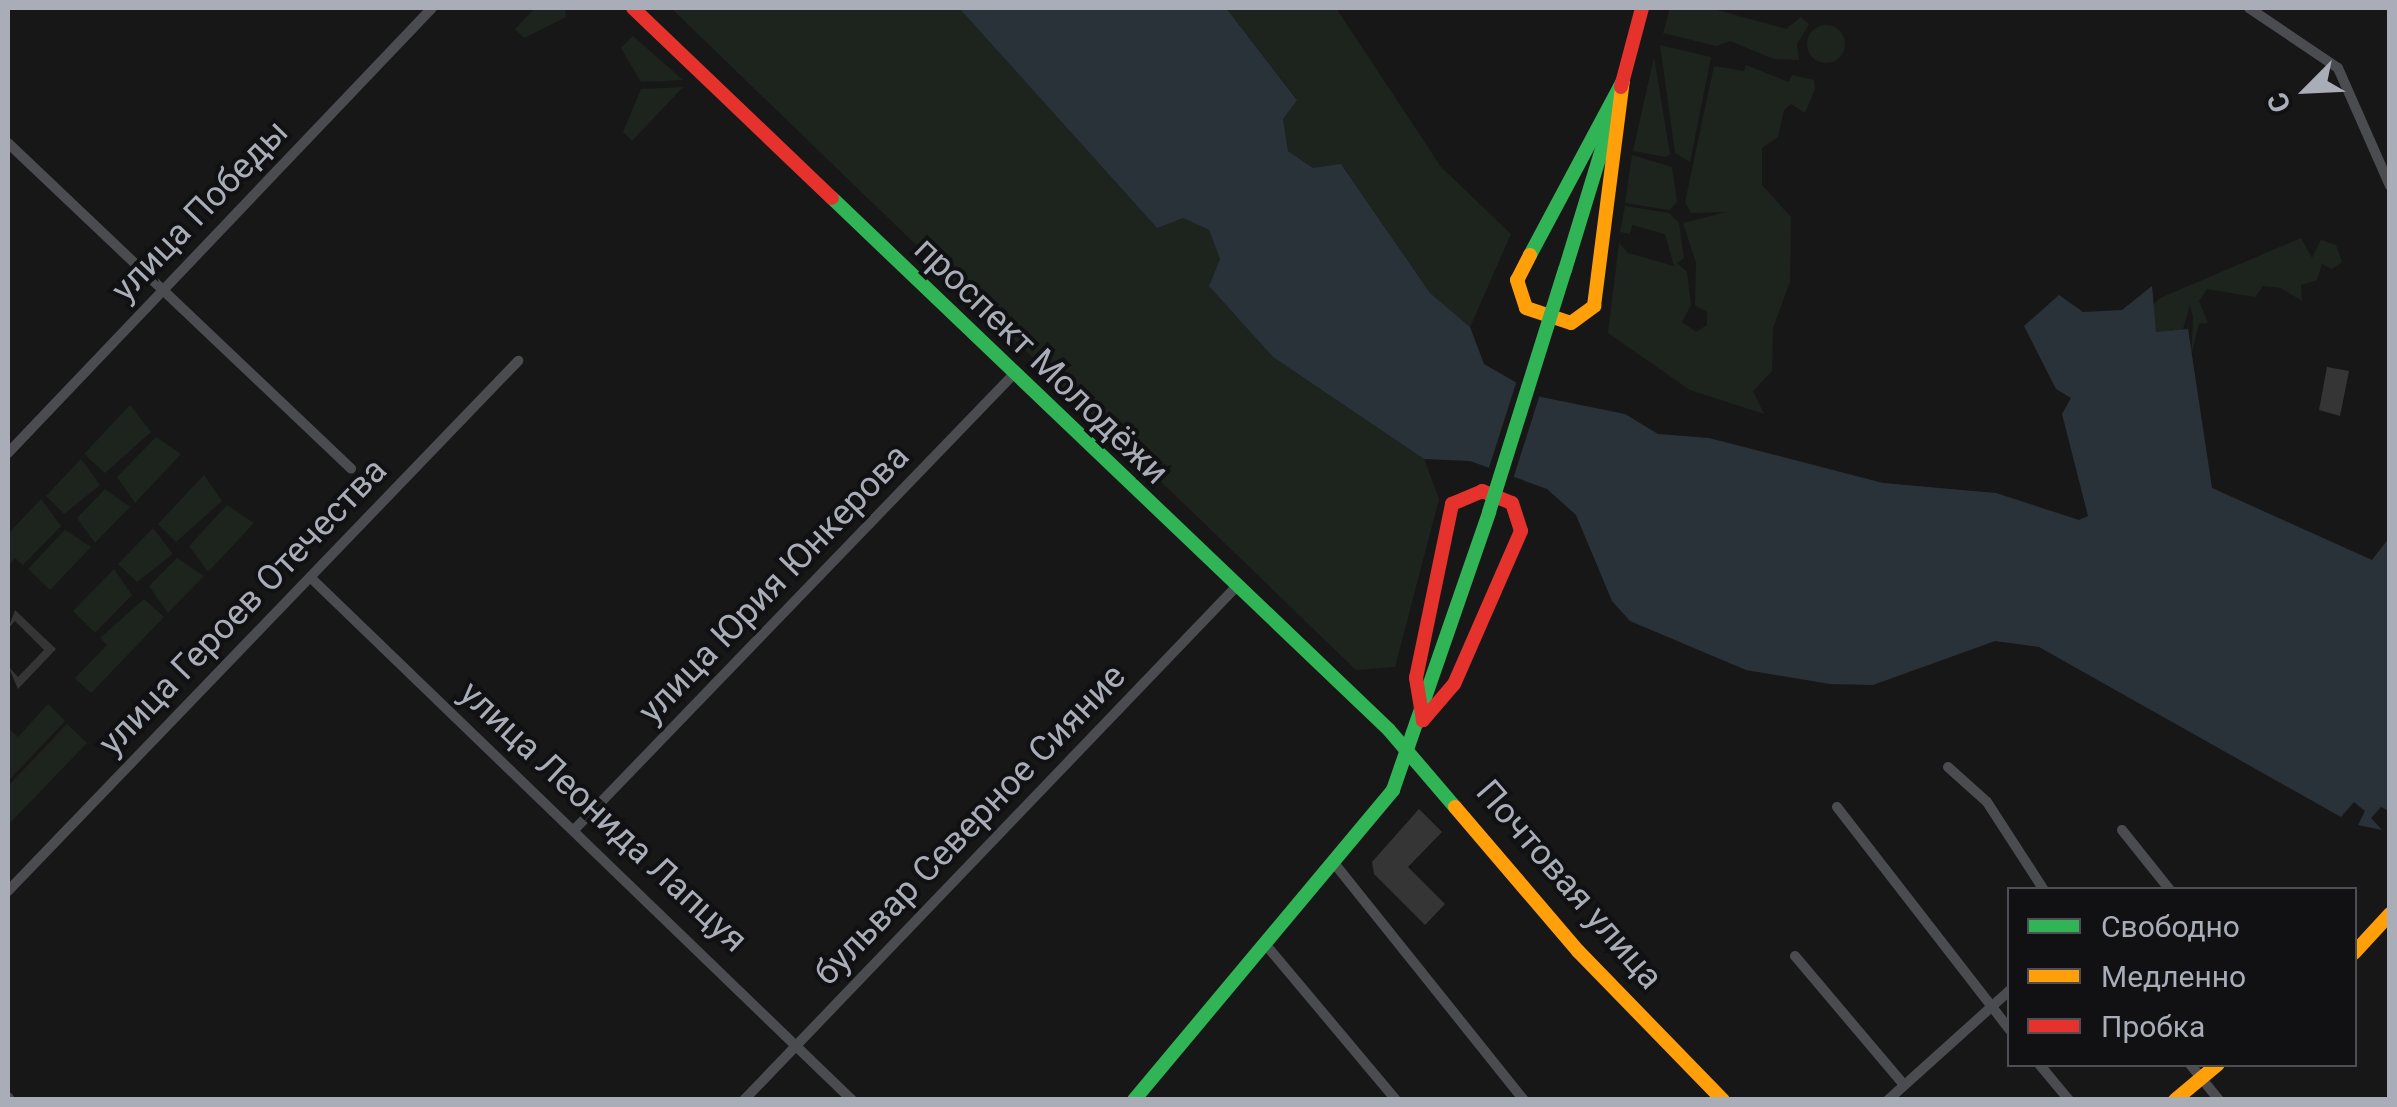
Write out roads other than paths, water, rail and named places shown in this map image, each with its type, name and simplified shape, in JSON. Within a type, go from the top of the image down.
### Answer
[{"type":"street","name":"улица Победы","points":[[8,453],[432,8]]},
{"type":"street","name":"проспект Молодёжи","points":[[633,8],[1235,588],[1411,752]]},
{"type":"street","points":[[1134,1100],[1384,802],[1411,752],[1490,512],[1642,8]]},
{"type":"street","points":[[2250,8],[2338,68],[2386,169],[2390,186]]},
{"type":"street","points":[[1622,81],[1594,306],[1571,323],[1526,308],[1517,280],[1622,81]]},
{"type":"street","points":[[8,143],[351,468]]},
{"type":"street","name":"улица Героев Отечества","points":[[8,891],[518,361]]},
{"type":"street","name":"улица Юрия Юнкерова","points":[[574,830],[1013,375]]},
{"type":"street","points":[[1482,491],[1512,503],[1521,531],[1454,684],[1423,720],[1416,678],[1452,504],[1482,491]]},
{"type":"street","name":"улица Леонида Лапцуя","points":[[312,578],[799,1041],[852,1100]]},
{"type":"street","name":"бульвар Северное Сияние","points":[[744,1100],[1235,588]]},
{"type":"street","name":"Почтовая улица","points":[[1411,752],[1578,951],[1724,1100]]},
{"type":"street","points":[[1948,768],[1987,802],[2042,887]]},
{"type":"street","points":[[1837,806],[2007,1027]]},
{"type":"street","points":[[2122,830],[2168,887]]},
{"type":"street","points":[[1334,863],[1524,1100]]},
{"type":"street","points":[[2357,949],[2390,914]]},
{"type":"street","points":[[1266,945],[1396,1100]]},
{"type":"street","points":[[1795,956],[1904,1085]]},
{"type":"street","points":[[1888,1100],[2007,993]]},
{"type":"street","points":[[2042,1067],[2069,1100]]},
{"type":"street","points":[[2192,1067],[2219,1100]]},
{"type":"street","points":[[2175,1100],[2214,1067]]}]
